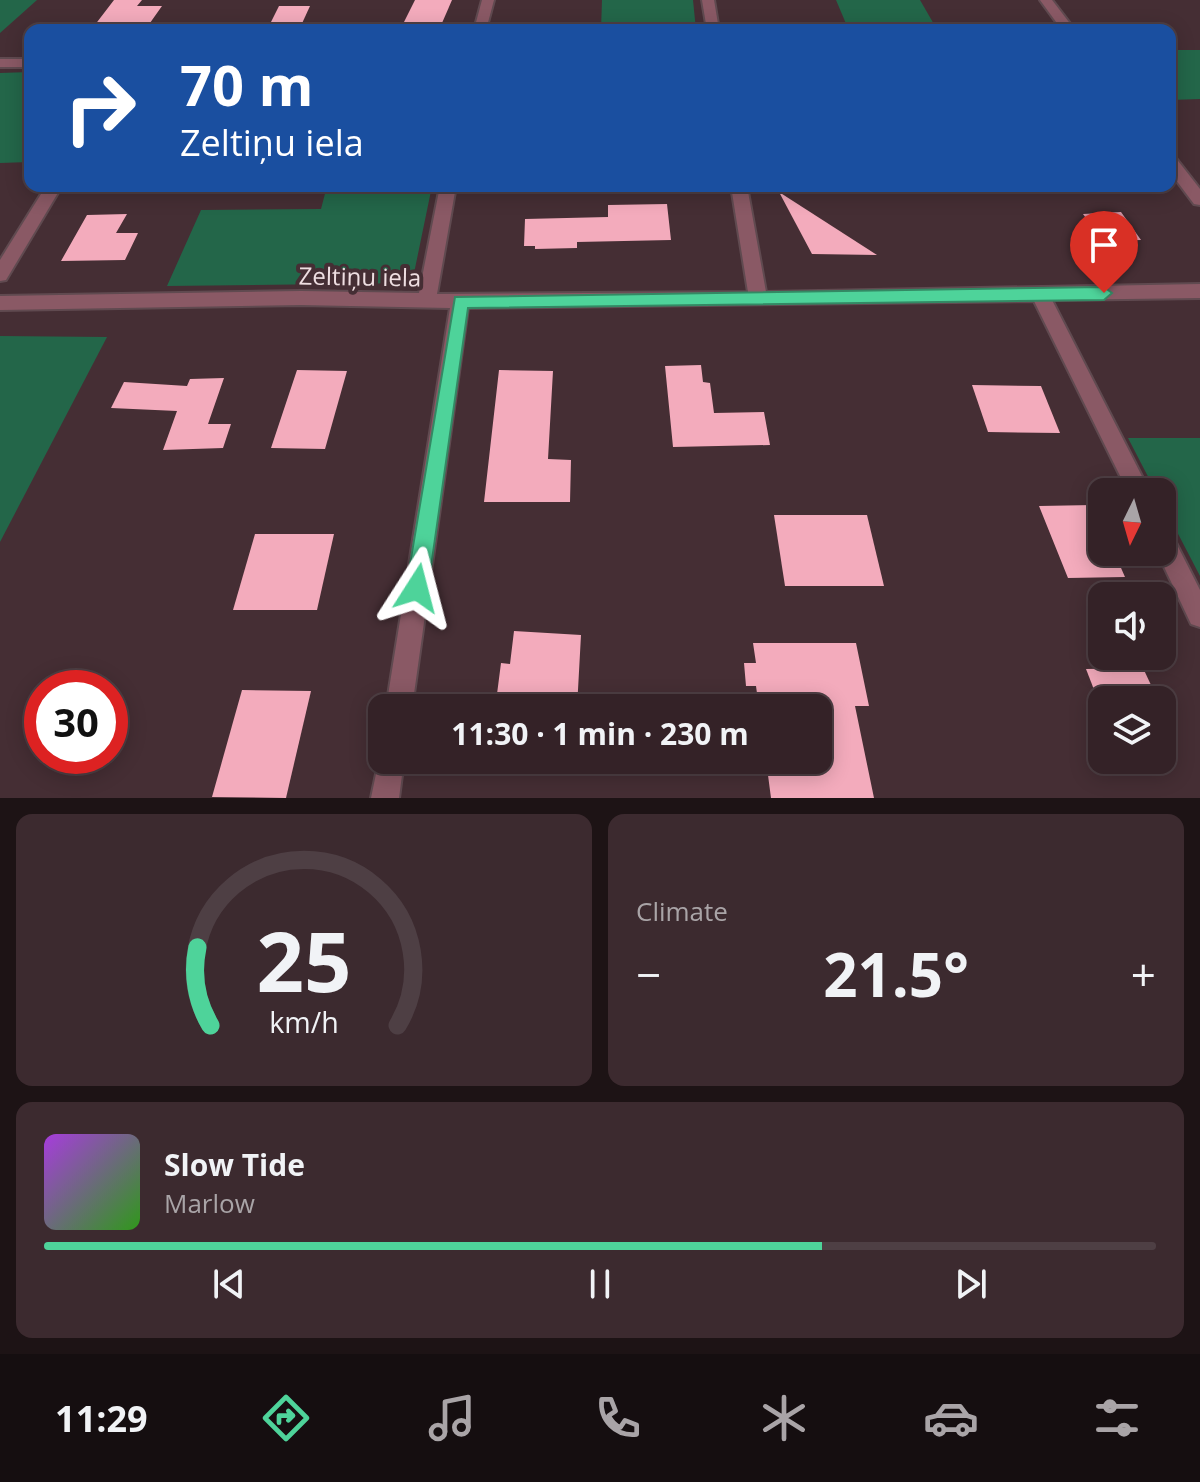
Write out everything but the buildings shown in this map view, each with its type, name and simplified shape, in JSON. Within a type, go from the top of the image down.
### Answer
[{"type":"street","points":[[482,24],[488,0]]},
{"type":"street","points":[[708,0],[712,24]]},
{"type":"street","points":[[1046,0],[1064,24]]},
{"type":"street","points":[[0,63],[24,63]]},
{"type":"street","points":[[1176,169],[1200,200]]},
{"type":"street","points":[[0,275],[50,192]]},
{"type":"street","points":[[427,301],[447,192]]},
{"type":"street","points":[[740,192],[758,299]]},
{"type":"street","name":"Zeltiņu iela","points":[[0,303],[301,298],[427,301],[758,299],[1200,291]]},
{"type":"street","points":[[1040,295],[1132,478]]},
{"type":"street","points":[[401,694],[460,301]]},
{"type":"street","points":[[1176,566],[1200,615]]},
{"type":"street","points":[[385,798],[389,774]]},
{"type":"green space","points":[[0,0],[37,0],[0,33]]},
{"type":"green space","points":[[602,0],[693,0],[695,24],[601,24]]},
{"type":"green space","points":[[836,0],[920,0],[934,24],[846,24]]},
{"type":"green space","points":[[1176,50],[1200,50],[1200,99],[1176,100]]},
{"type":"green space","points":[[24,72],[24,162],[0,163],[0,73]]},
{"type":"green space","points":[[325,192],[431,192],[412,283],[167,286],[201,210],[321,209]]},
{"type":"green space","points":[[0,336],[107,337],[0,542]]},
{"type":"green space","points":[[1128,438],[1200,438],[1200,576],[1176,530],[1176,478],[1149,478]]},
{"type":"route","points":[[417,588],[460,301],[1104,293]]}]
